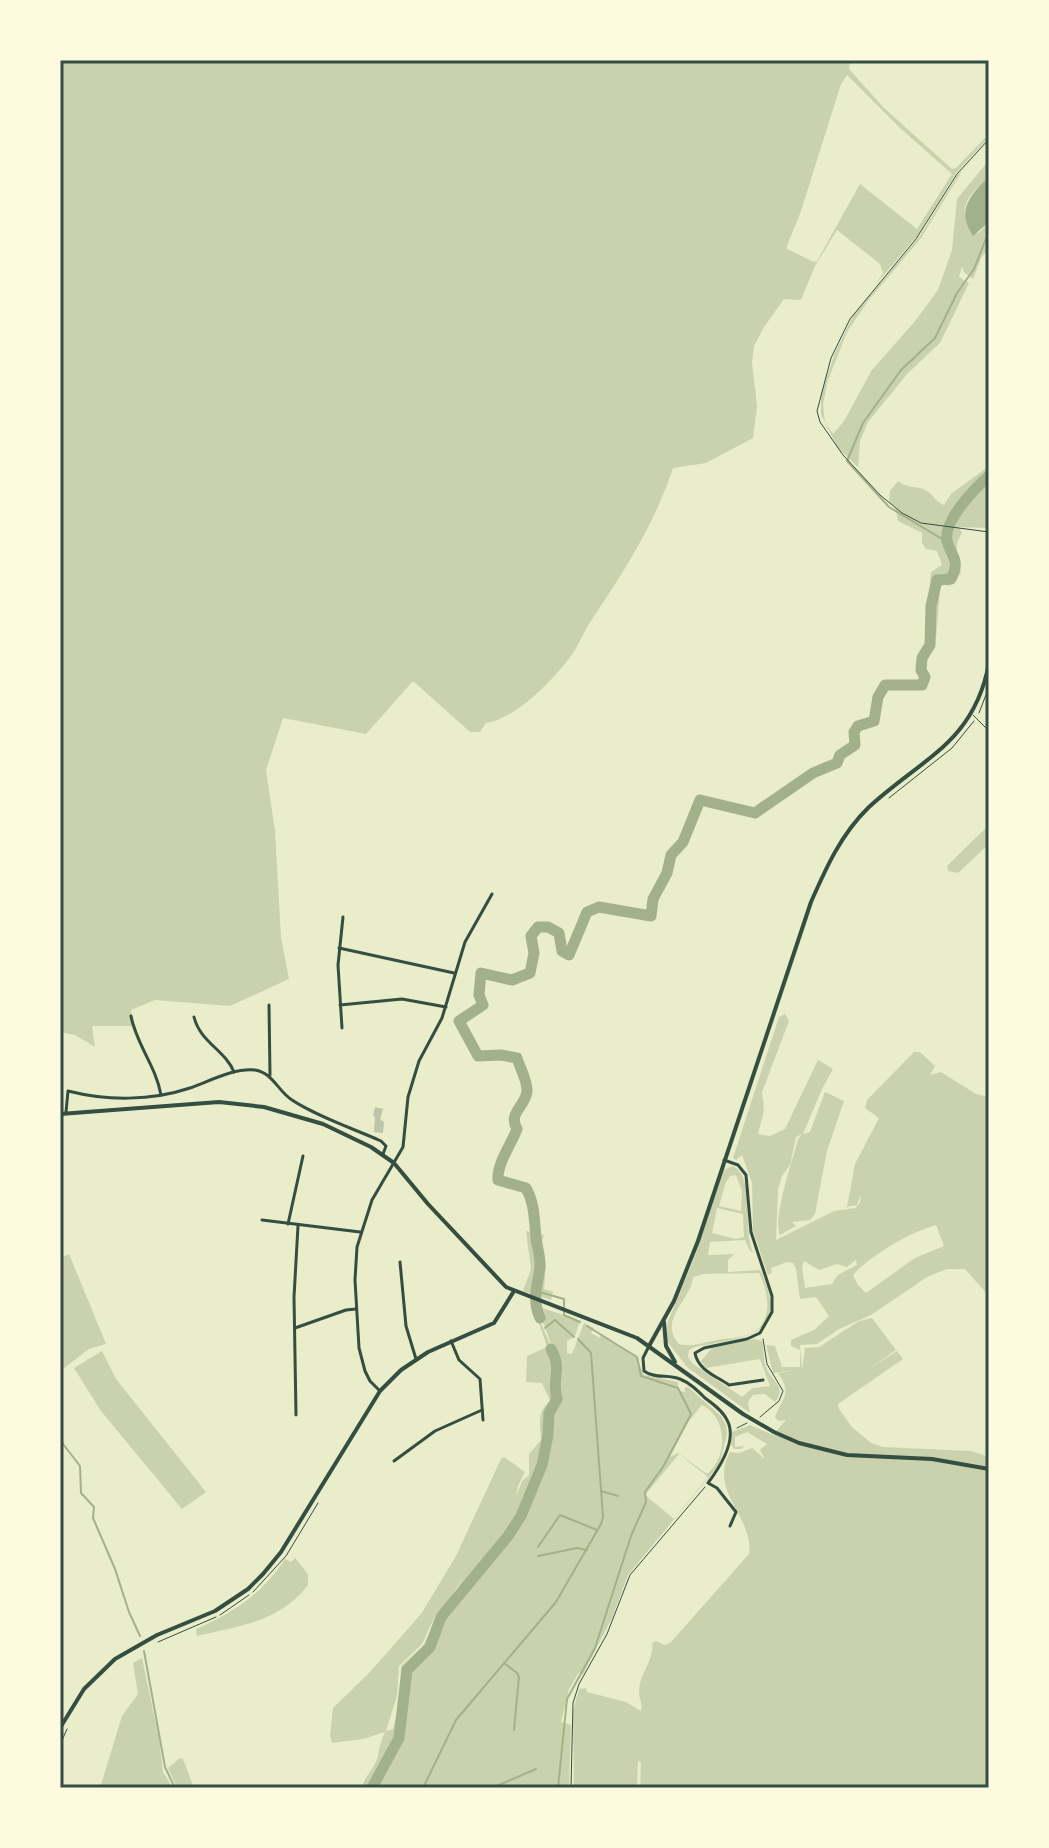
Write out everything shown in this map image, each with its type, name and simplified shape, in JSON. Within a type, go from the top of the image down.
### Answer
[{"type":"street","points":[[730,1526],[736,1512],[717,1488],[708,1483],[723,1461],[730,1428],[724,1414],[690,1384],[670,1375],[649,1375],[644,1371],[643,1358],[664,1322],[698,1241],[811,902],[832,856],[869,808],[943,748],[974,716],[989,663]]},
{"type":"street","points":[[380,1391],[365,1371],[359,1348],[355,1280],[360,1232],[378,1188],[405,1141],[408,1097],[414,1074],[446,1007],[465,942],[492,894]]},
{"type":"street","points":[[342,1028],[339,948],[343,917]]},
{"type":"street","points":[[339,948],[454,973]]},
{"type":"street","points":[[340,1005],[402,999],[446,1007]]},
{"type":"street","points":[[269,1005],[270,1075],[280,1091],[295,1102],[381,1141],[386,1146],[383,1154]]},
{"type":"street","points":[[131,1016],[134,1032],[155,1072],[161,1095]]},
{"type":"street","points":[[194,1017],[199,1032],[231,1064],[234,1072]]},
{"type":"street","points":[[270,1075],[251,1070],[234,1072],[161,1095],[110,1098],[68,1091],[63,1114],[204,1102],[248,1104],[323,1124],[383,1154],[394,1163],[496,1279],[514,1291],[623,1332],[649,1346],[751,1419],[799,1443],[847,1455],[941,1460],[989,1469]]},
{"type":"street","points":[[288,1224],[303,1156]]},
{"type":"street","points":[[724,1160],[738,1165],[746,1175],[751,1232],[772,1296],[771,1316],[760,1333],[747,1339],[704,1348],[695,1353],[695,1359],[701,1367],[729,1385],[763,1380]]},
{"type":"street","points":[[262,1220],[360,1232]]},
{"type":"street","points":[[296,1415],[294,1297],[298,1226]]},
{"type":"street","points":[[400,1262],[406,1326],[416,1359]]},
{"type":"street","points":[[60,1728],[84,1689],[115,1659],[157,1635],[215,1611],[248,1589],[281,1552],[380,1391],[416,1359],[494,1323],[514,1291]]},
{"type":"street","points":[[295,1328],[356,1309]]},
{"type":"street","points":[[664,1322],[666,1346],[676,1364]]},
{"type":"street","points":[[451,1341],[459,1360],[480,1379],[483,1420]]},
{"type":"street","points":[[394,1461],[435,1431],[482,1410]]},
{"type":"lane","points":[[989,139],[957,174],[916,239],[856,310],[840,337],[823,382],[817,411],[820,422],[843,455],[880,495],[909,518],[921,523],[989,532]]},
{"type":"lane","points":[[974,716],[989,731]]},
{"type":"path","points":[[884,801],[952,748],[989,687]]},
{"type":"path","points":[[760,1333],[767,1364],[782,1387],[781,1397],[760,1417]]},
{"type":"path","points":[[730,1428],[749,1422]]},
{"type":"path","points":[[571,1788],[573,1703],[579,1684],[607,1634],[630,1575],[708,1483]]},
{"type":"shaded area","points":[[60,60],[851,60],[849,69],[884,108],[952,169],[989,134],[956,173],[918,235],[875,285],[883,273],[880,264],[837,230],[815,266],[801,300],[784,299],[754,346],[752,362],[757,407],[753,438],[706,463],[673,468],[648,528],[627,565],[571,656],[533,697],[509,714],[486,723],[480,732],[470,732],[413,681],[366,734],[283,718],[266,770],[275,831],[281,937],[289,979],[230,1006],[155,1000],[131,1010],[133,1026],[92,1026],[95,1047],[75,1035],[60,1032]],"holes":[[[847,75],[952,174],[917,229],[860,184],[817,261],[787,249],[841,84]]]},
{"type":"shaded area","points":[[989,141],[962,171],[921,238],[868,301],[847,332],[828,380],[823,404],[825,422],[833,434],[844,421],[872,370],[938,290],[952,250],[957,199],[989,160],[989,176],[968,201],[965,214],[970,232],[979,233],[989,222],[989,250],[982,256],[973,279],[962,266],[959,277],[969,283],[940,343],[908,373],[868,422],[860,441],[858,467],[837,447],[821,414],[821,394],[835,353],[854,314],[920,236],[957,176]]},
{"type":"shaded area","points":[[989,176],[989,222],[973,236],[965,211],[971,196]]},
{"type":"shaded area","points":[[989,466],[989,528],[959,527],[962,533],[957,548],[961,573],[949,586],[943,584],[940,588],[936,639],[929,615],[931,572],[942,565],[937,551],[926,549],[922,543],[922,533],[898,521],[895,507],[889,502],[890,491],[898,481],[926,490],[944,505],[951,494]]},
{"type":"shaded area","points":[[989,825],[989,844],[958,873],[948,871],[947,866]]},
{"type":"shaded area","points":[[785,1014],[789,1021],[762,1092],[764,1110],[758,1134],[770,1136],[785,1129],[818,1060],[833,1069],[803,1134],[810,1132],[825,1092],[844,1101],[827,1151],[815,1214],[810,1220],[792,1222],[796,1226],[780,1235],[781,1203],[802,1134],[796,1137],[790,1165],[782,1176],[778,1190],[776,1240],[834,1211],[855,1208],[860,1203],[861,1194],[857,1205],[847,1207],[855,1164],[879,1118],[865,1108],[867,1100],[914,1052],[920,1052],[935,1066],[930,1075],[941,1072],[976,1094],[989,1097],[989,1296],[965,1269],[947,1269],[927,1277],[871,1315],[839,1329],[817,1344],[800,1345],[802,1370],[805,1348],[819,1347],[859,1321],[872,1318],[896,1350],[869,1369],[897,1351],[903,1359],[838,1404],[852,1427],[871,1443],[883,1447],[971,1451],[989,1457],[989,1788],[640,1788],[641,1763],[638,1761],[637,1788],[574,1788],[573,1711],[579,1689],[586,1688],[587,1692],[626,1702],[641,1711],[640,1685],[652,1643],[656,1641],[665,1645],[671,1642],[749,1554],[745,1528],[724,1479],[725,1466],[730,1452],[739,1453],[752,1448],[765,1459],[760,1450],[767,1444],[747,1432],[735,1437],[735,1447],[744,1446],[735,1449],[731,1445],[732,1432],[750,1425],[773,1435],[786,1420],[778,1421],[775,1417],[785,1391],[778,1373],[796,1370],[773,1373],[766,1345],[775,1346],[782,1367],[800,1367],[800,1350],[791,1346],[791,1340],[814,1330],[829,1316],[816,1297],[800,1299],[793,1263],[771,1268],[772,1273],[768,1275],[753,1230],[752,1183],[742,1155],[736,1160],[733,1158],[779,1017]],"holes":[[[936,1225],[944,1246],[915,1258],[866,1293],[858,1285],[853,1275],[880,1252]],[[856,1260],[857,1265],[838,1275],[832,1284],[805,1288],[804,1261],[819,1270],[837,1264],[847,1267]]]},
{"type":"shaded area","points":[[732,1166],[744,1180],[753,1252],[745,1240],[710,1242],[708,1255],[734,1254],[728,1260],[728,1272],[760,1270],[768,1292],[770,1309],[767,1321],[754,1332],[767,1312],[767,1296],[759,1273],[703,1274],[693,1277],[672,1326],[673,1335],[679,1344],[684,1345],[750,1334],[746,1336],[731,1340],[695,1347],[689,1350],[688,1357],[693,1364],[742,1397],[753,1388],[770,1386],[760,1359],[706,1368],[701,1361],[712,1348],[754,1339],[762,1341],[766,1367],[780,1392],[775,1402],[765,1394],[753,1395],[748,1402],[750,1413],[687,1367],[666,1340],[668,1321],[693,1261],[724,1170]],"holes":[[[736,1175],[742,1191],[741,1211],[719,1206],[726,1182],[730,1176]],[[717,1208],[743,1214],[744,1237],[736,1239],[712,1233]]]},
{"type":"shaded area","points":[[526,1231],[544,1235],[540,1247],[544,1289],[553,1292],[551,1300],[523,1291],[531,1269]]},
{"type":"shaded area","points":[[69,1254],[106,1344],[89,1349],[60,1371],[60,1258]]},
{"type":"shaded area","points":[[533,1305],[557,1360],[537,1306],[580,1321],[575,1336],[567,1341],[567,1353],[572,1354],[584,1323],[594,1328],[591,1333],[600,1338],[601,1334],[636,1356],[644,1375],[678,1382],[678,1391],[685,1392],[688,1387],[721,1416],[726,1425],[727,1434],[719,1465],[628,1575],[612,1618],[583,1674],[579,1672],[569,1689],[561,1722],[571,1725],[569,1788],[362,1788],[376,1761],[385,1732],[332,1743],[333,1708],[370,1672],[421,1614],[456,1556],[504,1457],[525,1472],[516,1497],[522,1481],[529,1475],[529,1454],[541,1440],[541,1414],[550,1401],[542,1383],[526,1382],[527,1356],[547,1347]],"holes":[[[702,1405],[716,1418],[722,1437],[719,1457],[707,1474],[678,1453],[670,1457],[689,1421]],[[679,1454],[708,1477],[674,1519],[645,1495]],[[463,1578],[450,1603],[438,1615],[423,1646],[401,1666],[400,1699],[393,1729],[386,1731],[397,1696],[399,1666],[422,1644],[436,1614],[448,1602]]]},
{"type":"shaded area","points":[[102,1351],[116,1379],[206,1492],[182,1509],[101,1411],[74,1368]]},
{"type":"shaded area","points":[[295,1558],[308,1574],[308,1585],[285,1607],[258,1621],[197,1636],[196,1629],[246,1601],[267,1582],[285,1559],[291,1562]]},
{"type":"shaded area","points":[[142,1658],[163,1772],[173,1788],[100,1788],[122,1716],[138,1694],[133,1663]]},
{"type":"shaded area","points":[[180,1758],[194,1788],[177,1788],[168,1768]]},
{"type":"building","points":[[375,1107],[383,1109],[380,1119],[384,1122],[383,1133],[374,1132]]},
{"type":"waterway","points":[[947,542],[889,507],[847,461],[863,423],[901,370],[935,338],[957,293],[974,269],[989,231]]},
{"type":"waterway","points":[[540,1318],[536,1299],[540,1260],[531,1200],[526,1188],[498,1180],[502,1161],[517,1129],[514,1119],[525,1098],[526,1084],[517,1058],[478,1056],[459,1021],[483,1005],[479,995],[481,973],[512,980],[530,973],[534,953],[531,936],[538,927],[548,927],[559,933],[562,951],[569,955],[587,912],[599,907],[651,916],[653,899],[667,873],[671,855],[683,842],[700,800],[755,813],[813,773],[837,763],[840,755],[855,745],[854,732],[858,726],[874,721],[878,697],[885,685],[922,685],[925,677],[921,670],[922,658],[930,645],[931,606],[937,580],[951,579],[955,567],[947,533],[955,515],[989,476]]},
{"type":"waterway","points":[[536,1291],[564,1299],[564,1315],[580,1322]]},
{"type":"waterway","points":[[545,1328],[555,1320],[574,1337]]},
{"type":"waterway","points":[[558,1788],[567,1699],[595,1648],[631,1536],[646,1502],[645,1492],[663,1467],[691,1414],[678,1388],[641,1376],[637,1357],[587,1326]]},
{"type":"waterway","points":[[423,1788],[456,1720],[556,1602],[601,1524],[603,1517],[591,1353],[578,1339]]},
{"type":"waterway","points":[[372,1788],[399,1738],[407,1670],[430,1647],[441,1617],[508,1536],[521,1516],[542,1465],[549,1413],[557,1399],[557,1369],[551,1349]]},
{"type":"waterway","points":[[60,1440],[80,1466],[81,1493],[94,1507],[93,1518],[140,1636]]},
{"type":"waterway","points":[[601,1491],[618,1496]]},
{"type":"waterway","points":[[538,1547],[560,1515],[597,1530]]},
{"type":"waterway","points":[[538,1556],[577,1548],[587,1550]]},
{"type":"waterway","points":[[144,1651],[165,1767],[175,1788]]},
{"type":"waterway","points":[[504,1663],[519,1677],[514,1730]]},
{"type":"waterway","points":[[492,1788],[536,1769]]}]
